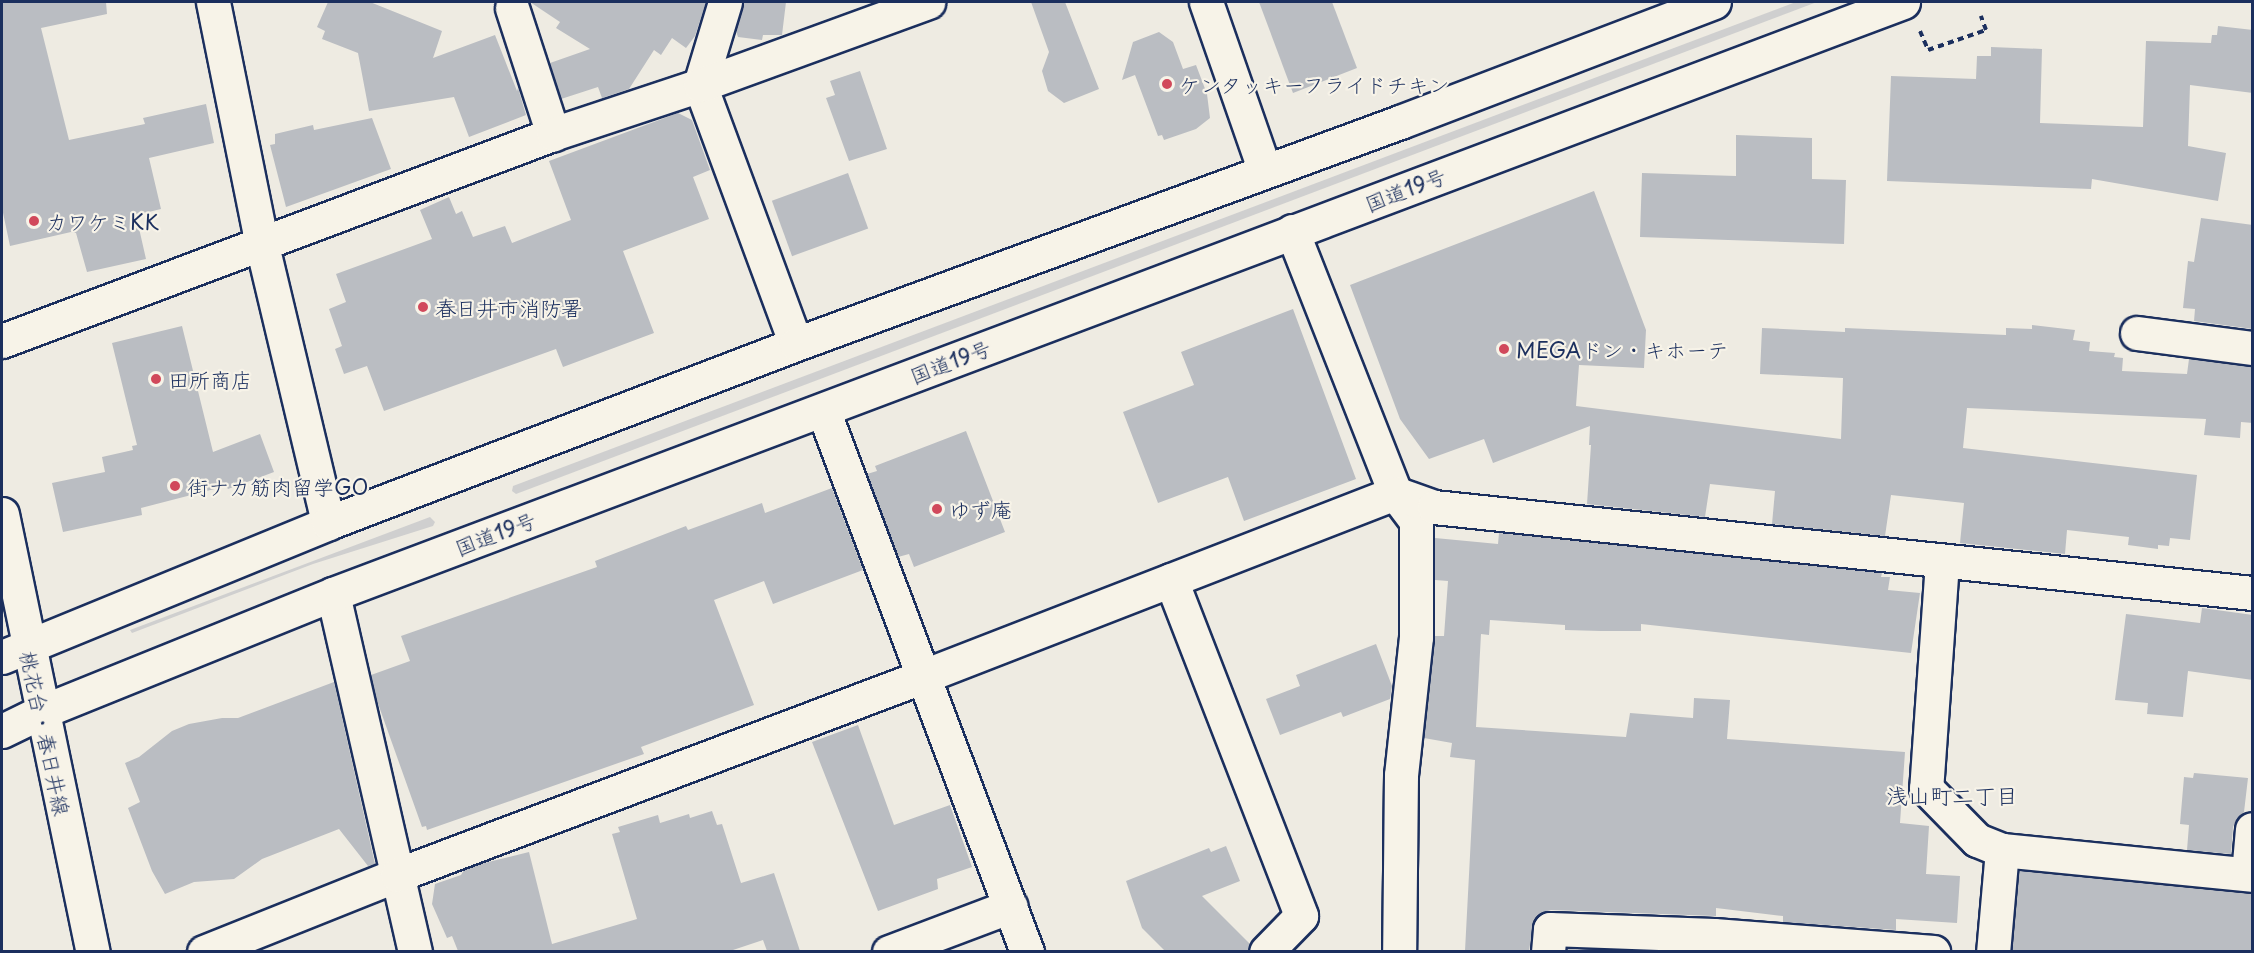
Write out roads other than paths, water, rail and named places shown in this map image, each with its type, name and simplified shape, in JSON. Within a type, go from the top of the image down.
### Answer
[{"type":"main road","points":[[213,2],[262,245],[328,523]]},
{"type":"main road","points":[[725,2],[700,86],[796,344]]},
{"type":"main road","points":[[2,342],[553,134],[700,86],[928,2]]},
{"type":"main road","points":[[1206,2],[1264,171]]},
{"type":"main road","points":[[15,651],[328,523],[796,344],[1714,2]]},
{"type":"main road","name":"国道19号","points":[[2,731],[41,712],[333,594],[1903,2]]},
{"type":"main road","points":[[507,4],[553,134]]},
{"type":"main road","points":[[1292,231],[1395,493],[1416,521],[1416,637],[1401,775],[1400,951]]},
{"type":"main road","points":[[2137,333],[2253,348]]},
{"type":"main road","points":[[823,410],[1027,951]]},
{"type":"main road","points":[[204,951],[397,874],[924,676],[1395,493],[1434,507],[2253,593]]},
{"type":"main road","name":"桃花台・春日井線","points":[[2,514],[15,651],[41,712],[93,951]]},
{"type":"main road","points":[[1942,562],[1926,788],[1977,840],[2002,850],[2250,874],[2253,829]]},
{"type":"main road","points":[[1172,580],[1301,916],[1266,951]]},
{"type":"main road","points":[[333,594],[415,951]]},
{"type":"main road","points":[[1993,951],[2002,850]]},
{"type":"main road","points":[[889,951],[1011,906]]},
{"type":"main road","points":[[1548,951],[1550,929],[1713,943],[1933,951]]},
{"type":"place","name":"ケンタッキーフライドチキン","points":[[1167,84]]},
{"type":"place","name":"カワケミKK","points":[[34,221]]},
{"type":"place","name":"春日井市消防署","points":[[423,307]]},
{"type":"place","name":"MEGAドン・キホーテ","points":[[1504,349]]},
{"type":"place","name":"田所商店","points":[[156,379]]},
{"type":"place","name":"街ナカ筋肉留学GO","points":[[175,486]]},
{"type":"place","name":"ゆず庵","points":[[937,509]]},
{"type":"district","name":"浅山町二丁目","points":[[1952,795]]}]
